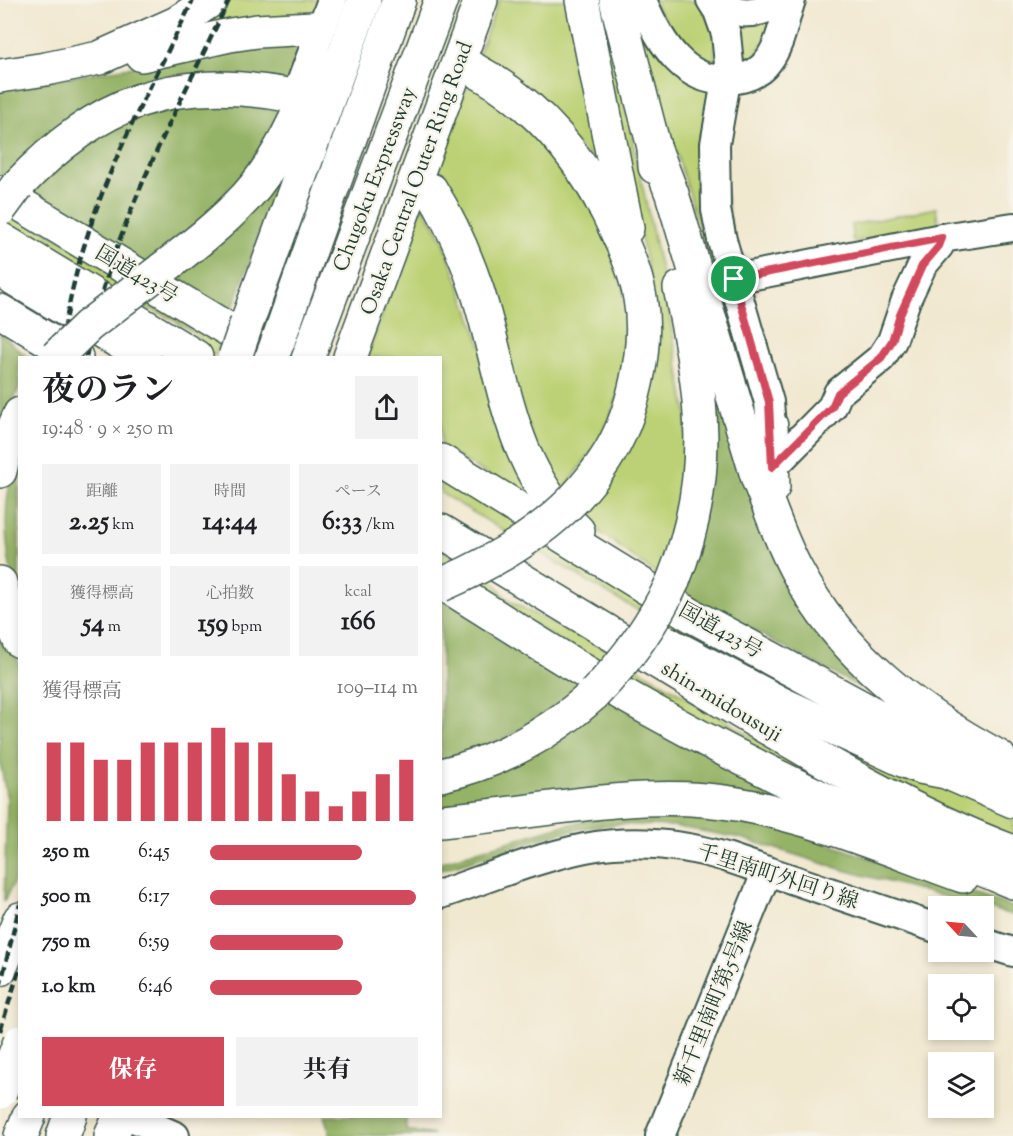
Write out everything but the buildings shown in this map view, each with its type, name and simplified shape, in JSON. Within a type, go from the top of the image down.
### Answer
[{"type":"main road","points":[[0,76],[99,58],[177,23],[211,0]]},
{"type":"main road","points":[[57,356],[88,326],[199,240],[246,196],[277,153],[350,0]]},
{"type":"main road","points":[[235,356],[364,0]]},
{"type":"main road","name":"Chugoku Expressway","points":[[274,352],[399,0]]},
{"type":"main road","name":"Chugoku Expressway","points":[[308,356],[441,0]]},
{"type":"main road","name":"Osaka Central Outer Ring Road","points":[[350,356],[481,0]]},
{"type":"main road","points":[[442,584],[481,567],[521,544],[574,499],[606,459],[632,400],[641,348],[641,300],[638,273],[582,0]]},
{"type":"main road","points":[[616,0],[654,147],[672,194],[758,479],[780,536],[798,574],[818,605],[862,659],[888,684],[956,734],[1013,764]]},
{"type":"main road","points":[[99,58],[117,61],[248,32],[313,28]]},
{"type":"main road","points":[[473,69],[502,85],[534,111],[555,131],[579,162],[597,192],[625,249],[641,300]]},
{"type":"main road","points":[[6,196],[38,164],[77,132],[116,109],[149,97],[173,91],[220,87],[242,87],[288,95]]},
{"type":"main road","points":[[442,775],[490,760],[531,740],[566,718],[594,694],[638,643],[653,619],[679,600],[701,465],[701,418],[692,346],[656,177],[654,147]]},
{"type":"main road","points":[[431,190],[454,229],[466,256],[478,292],[510,420],[538,480],[568,522],[588,540],[679,600],[814,699],[946,772]]},
{"type":"main road","name":"国道423号","points":[[6,196],[274,352]]},
{"type":"main road","points":[[0,239],[194,356]]},
{"type":"main road","points":[[0,270],[142,356]]},
{"type":"main road","points":[[0,311],[74,356]]},
{"type":"main road","points":[[0,323],[48,356]]},
{"type":"main road","points":[[0,471],[6,446],[18,419]]},
{"type":"main road","points":[[771,426],[773,492],[780,536]]},
{"type":"main road","name":"国道423号","points":[[442,462],[896,726],[1013,777]]},
{"type":"main road","name":"shin-midousuji","points":[[442,509],[546,574],[715,669],[812,718],[905,761],[920,767],[946,772],[1013,801]]},
{"type":"main road","name":"shin-midousuji","points":[[442,532],[734,708],[870,787],[924,814],[1013,852]]},
{"type":"main road","points":[[0,584],[8,614],[18,636]]},
{"type":"main road","points":[[442,585],[619,692],[714,744],[934,850],[1013,882]]},
{"type":"main road","points":[[442,821],[663,799],[705,800],[742,805],[791,816],[1013,893]]},
{"type":"main road","points":[[442,844],[474,834],[497,822],[545,809]]},
{"type":"main road","points":[[0,969],[18,924]]},
{"type":"main road","points":[[0,1092],[18,1047]]},
{"type":"main road","points":[[21,1136],[28,1118]]},
{"type":"main road","points":[[111,1136],[119,1118]]},
{"type":"street","points":[[277,153],[332,0]]},
{"type":"street","points":[[642,0],[660,36],[678,60],[698,75],[726,81],[753,75],[769,60],[780,37],[790,0]]},
{"type":"street","points":[[712,0],[726,34],[729,64],[715,144],[714,190],[719,224],[769,402],[771,426]]},
{"type":"street","points":[[712,0],[727,9],[748,13],[764,10],[782,0]]},
{"type":"street","points":[[734,279],[942,238],[1013,227]]},
{"type":"street","points":[[772,467],[832,407],[838,393],[881,358],[892,341],[900,315],[922,266],[939,246],[942,238]]},
{"type":"street","name":"千里南町外回り線","points":[[442,894],[585,848],[632,844],[687,848],[726,857],[928,925]]},
{"type":"street","name":"新千里南町第5号線","points":[[660,1136],[767,871]]},
{"type":"street","points":[[994,946],[1013,952]]},
{"type":"street","points":[[0,1067],[18,1073]]},
{"type":"street","points":[[134,1118],[176,1136],[182,1118]]},
{"type":"green space","points":[[231,0],[323,0],[316,18],[195,28]]},
{"type":"green space","points":[[499,0],[573,0],[609,173],[477,58]]},
{"type":"green space","points":[[591,0],[602,0],[663,280],[687,415],[681,507],[660,577],[601,533],[578,512],[593,493],[650,278]]},
{"type":"green space","points":[[652,0],[699,0],[715,34],[715,67],[690,58]]},
{"type":"green space","points":[[632,4],[710,92],[763,428],[754,412]]},
{"type":"green space","points":[[774,15],[768,35],[751,62],[740,63],[732,21]]},
{"type":"green space","points":[[309,43],[293,84],[222,75],[0,180],[0,89],[243,48]]},
{"type":"green space","points":[[469,81],[536,130],[613,241],[628,316],[623,376],[614,406],[599,441],[561,494],[546,471],[433,178]]},
{"type":"green space","points":[[200,100],[283,111],[247,169],[198,223],[146,268],[26,196],[40,178],[113,125]]},
{"type":"green space","points":[[280,178],[229,319],[167,281]]},
{"type":"green space","points":[[0,204],[222,337],[215,356],[208,351],[196,335],[182,325],[158,312],[134,305],[0,227]]},
{"type":"green space","points":[[422,205],[443,240],[538,504],[442,448],[442,356],[367,356]]},
{"type":"green space","points":[[936,208],[939,226],[853,242],[851,225]]},
{"type":"green space","points":[[0,333],[26,356],[18,356],[18,390],[0,427]]},
{"type":"green space","points":[[707,362],[759,509],[917,718],[680,591]]},
{"type":"green space","points":[[18,451],[18,599],[11,574],[6,528],[12,474]]},
{"type":"green space","points":[[442,472],[721,647],[756,674],[614,597],[442,494]]},
{"type":"green space","points":[[442,550],[494,582],[505,597],[514,603],[554,625],[568,627],[837,787],[802,782],[442,572]]},
{"type":"green space","points":[[442,599],[587,683],[571,697],[504,739],[442,761]]},
{"type":"green space","points":[[0,623],[18,661],[18,873],[4,902],[7,799],[0,762]]},
{"type":"green space","points":[[630,630],[1013,813],[1013,846],[939,815]]},
{"type":"green space","points":[[607,696],[795,802],[442,808],[442,786]]},
{"type":"green space","points":[[705,813],[785,829],[981,896],[942,896],[844,870],[741,838],[673,826],[619,824],[595,826],[559,833],[442,870],[442,862],[558,827],[611,815]]},
{"type":"green space","points":[[994,900],[1013,907],[1013,915],[994,910]]},
{"type":"green space","points":[[325,1118],[406,1118],[406,1130],[434,1135],[331,1136]]},
{"type":"tunnel","points":[[359,33],[418,46],[473,69]]},
{"type":"tunnel","points":[[332,108],[374,132],[410,166],[431,190]]},
{"type":"railway","points":[[60,356],[74,281],[97,206],[122,146],[193,0]]},
{"type":"railway","points":[[86,356],[111,264],[146,174],[229,0]]},
{"type":"railway","points":[[0,987],[18,912]]},
{"type":"railway","points":[[0,1031],[18,973]]},
{"type":"route","points":[[942,238],[939,246],[922,266],[900,315],[892,341],[881,358],[838,393],[832,407],[772,467],[769,402],[734,279],[942,238]]}]
